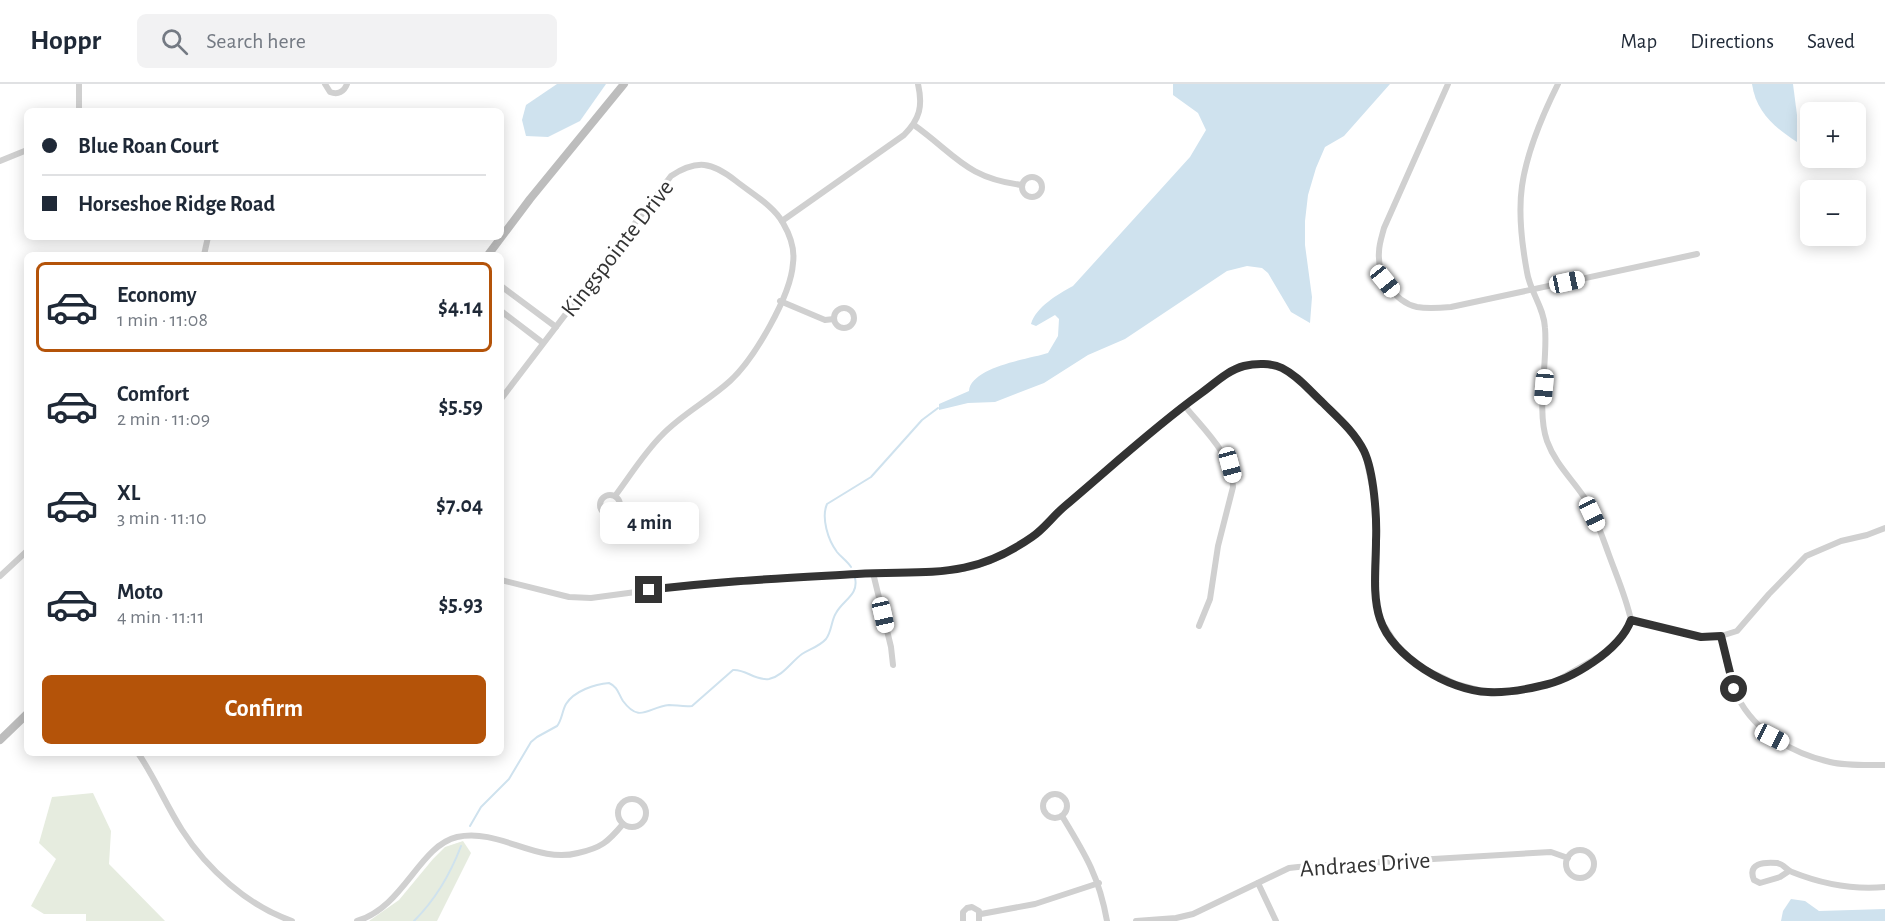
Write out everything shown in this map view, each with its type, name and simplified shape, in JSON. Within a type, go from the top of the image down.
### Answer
[{"type":"main road","points":[[504,234],[624,84]]},
{"type":"main road","points":[[0,740],[24,717]]},
{"type":"street","points":[[79,84],[79,108]]},
{"type":"street","points":[[325,84],[330,92],[337,93],[347,84]]},
{"type":"street","points":[[782,221],[904,135],[914,125],[921,107],[918,84]]},
{"type":"street","points":[[1448,84],[1384,228],[1379,252],[1380,268],[1385,281],[1405,302],[1415,307],[1451,307],[1697,255]]},
{"type":"street","points":[[504,581],[569,597],[591,598],[688,585],[873,573],[941,572],[973,567],[995,559],[1034,536],[1057,512],[1184,405],[1233,370],[1245,365],[1272,364],[1298,378],[1349,428],[1365,453],[1377,525],[1376,601],[1379,618],[1399,649],[1418,666],[1446,680],[1486,692],[1516,691],[1551,684],[1612,650],[1628,630],[1631,620],[1628,603],[1595,519],[1584,498],[1559,467],[1546,439],[1542,408],[1546,355],[1545,325],[1527,274],[1522,232],[1522,188],[1538,130],[1558,84]]},
{"type":"street","points":[[914,125],[975,173],[1005,183],[1022,185]]},
{"type":"street","points":[[0,161],[24,151]]},
{"type":"street","name":"Kingspointe Drive","points":[[504,395],[670,176],[684,167],[709,165],[722,171],[768,207],[782,221],[793,248],[794,262],[772,322],[745,364],[729,382],[660,436],[615,496]]},
{"type":"street","name":"Kingspointe Drive","points":[[504,288],[556,327]]},
{"type":"street","points":[[780,302],[825,320],[834,319]]},
{"type":"street","points":[[504,313],[543,343]]},
{"type":"street","points":[[1184,405],[1230,465],[1233,477],[1233,487],[1218,546],[1210,599],[1199,626]]},
{"type":"street","points":[[1631,620],[1701,637],[1721,636],[1737,631],[1769,594],[1813,551],[1885,528]]},
{"type":"street","points":[[0,576],[24,554]]},
{"type":"street","points":[[873,573],[891,647],[893,665]]},
{"type":"street","points":[[1721,636],[1734,689],[1755,723],[1772,737],[1812,757],[1832,762],[1885,765]]},
{"type":"street","points":[[140,756],[182,829],[206,861],[229,883],[251,899],[292,921]]},
{"type":"street","points":[[1054,794],[1064,798],[1067,806],[1062,816],[1050,817],[1044,812],[1043,803],[1047,796],[1054,794]]},
{"type":"street","points":[[632,799],[640,801],[646,813],[644,822],[636,827],[627,827],[623,824],[618,817],[621,805],[632,799]]},
{"type":"street","points":[[1062,816],[1087,857],[1099,883],[1107,921]]},
{"type":"street","points":[[357,921],[374,914],[391,901],[428,856],[448,840],[465,836],[489,837],[543,854],[568,856],[596,849],[609,840],[623,824]]},
{"type":"street","name":"Andraes Drive","points":[[1574,851],[1588,852],[1594,863],[1592,872],[1585,878],[1573,876],[1566,866],[1568,858],[1574,851]]},
{"type":"street","name":"Andraes Drive","points":[[1136,921],[1176,918],[1193,914],[1289,868],[1551,852],[1568,858]]},
{"type":"street","points":[[1789,871],[1780,878],[1760,883],[1754,880],[1752,873],[1753,868],[1759,863],[1782,864],[1789,871],[1827,883],[1848,887],[1885,886]]},
{"type":"street","points":[[963,921],[962,915],[967,908],[975,908],[980,918],[1099,883]]},
{"type":"street","points":[[1258,883],[1276,921]]},
{"type":"shaded area","points":[[93,793],[111,831],[109,864],[165,921],[86,921],[86,914],[44,914],[31,906],[56,859],[39,843],[52,797]]},
{"type":"shaded area","points":[[463,841],[471,853],[437,921],[369,921],[399,900],[445,847]]},
{"type":"water","points":[[557,84],[606,84],[580,121],[548,137],[526,136],[522,120],[526,105]]},
{"type":"water","points":[[1173,84],[1390,84],[1344,136],[1325,147],[1316,168],[1308,195],[1305,221],[1305,245],[1312,297],[1310,323],[1291,312],[1268,273],[1262,268],[1247,266],[1227,271],[1125,339],[1088,355],[1044,383],[995,402],[968,403],[939,410],[939,404],[969,391],[972,383],[990,370],[1048,353],[1058,336],[1059,319],[1055,315],[1036,326],[1031,324],[1038,312],[1054,297],[1073,286],[1190,157],[1206,130],[1198,113],[1173,95]]},
{"type":"water","points":[[1752,84],[1793,84],[1797,115],[1797,142],[1781,131],[1762,111]]},
{"type":"water","points":[[1791,899],[1805,901],[1819,911],[1885,909],[1885,921],[1781,921],[1783,911]]},
{"type":"waterway","points":[[851,567],[837,552],[828,535],[825,522],[827,504],[871,477],[922,420],[938,408]]},
{"type":"waterway","points":[[470,826],[481,807],[509,779],[531,742],[557,726],[566,704],[574,695],[591,687],[609,683],[616,688],[629,708],[639,713],[669,705],[692,706],[733,670],[764,679],[774,677],[783,672],[802,654],[826,639],[836,613],[855,589],[855,578]]},
{"type":"waterway","points":[[414,921],[442,886],[461,846]]},
{"type":"route","points":[[649,590],[688,585],[853,574],[941,572],[973,567],[995,559],[1034,536],[1057,512],[1176,411],[1232,370],[1245,365],[1272,364],[1298,378],[1349,428],[1365,453],[1371,478],[1377,525],[1376,601],[1379,618],[1399,649],[1418,666],[1456,684],[1486,692],[1516,691],[1551,684],[1612,650],[1628,630],[1631,620],[1701,637],[1721,636],[1734,689]]}]
